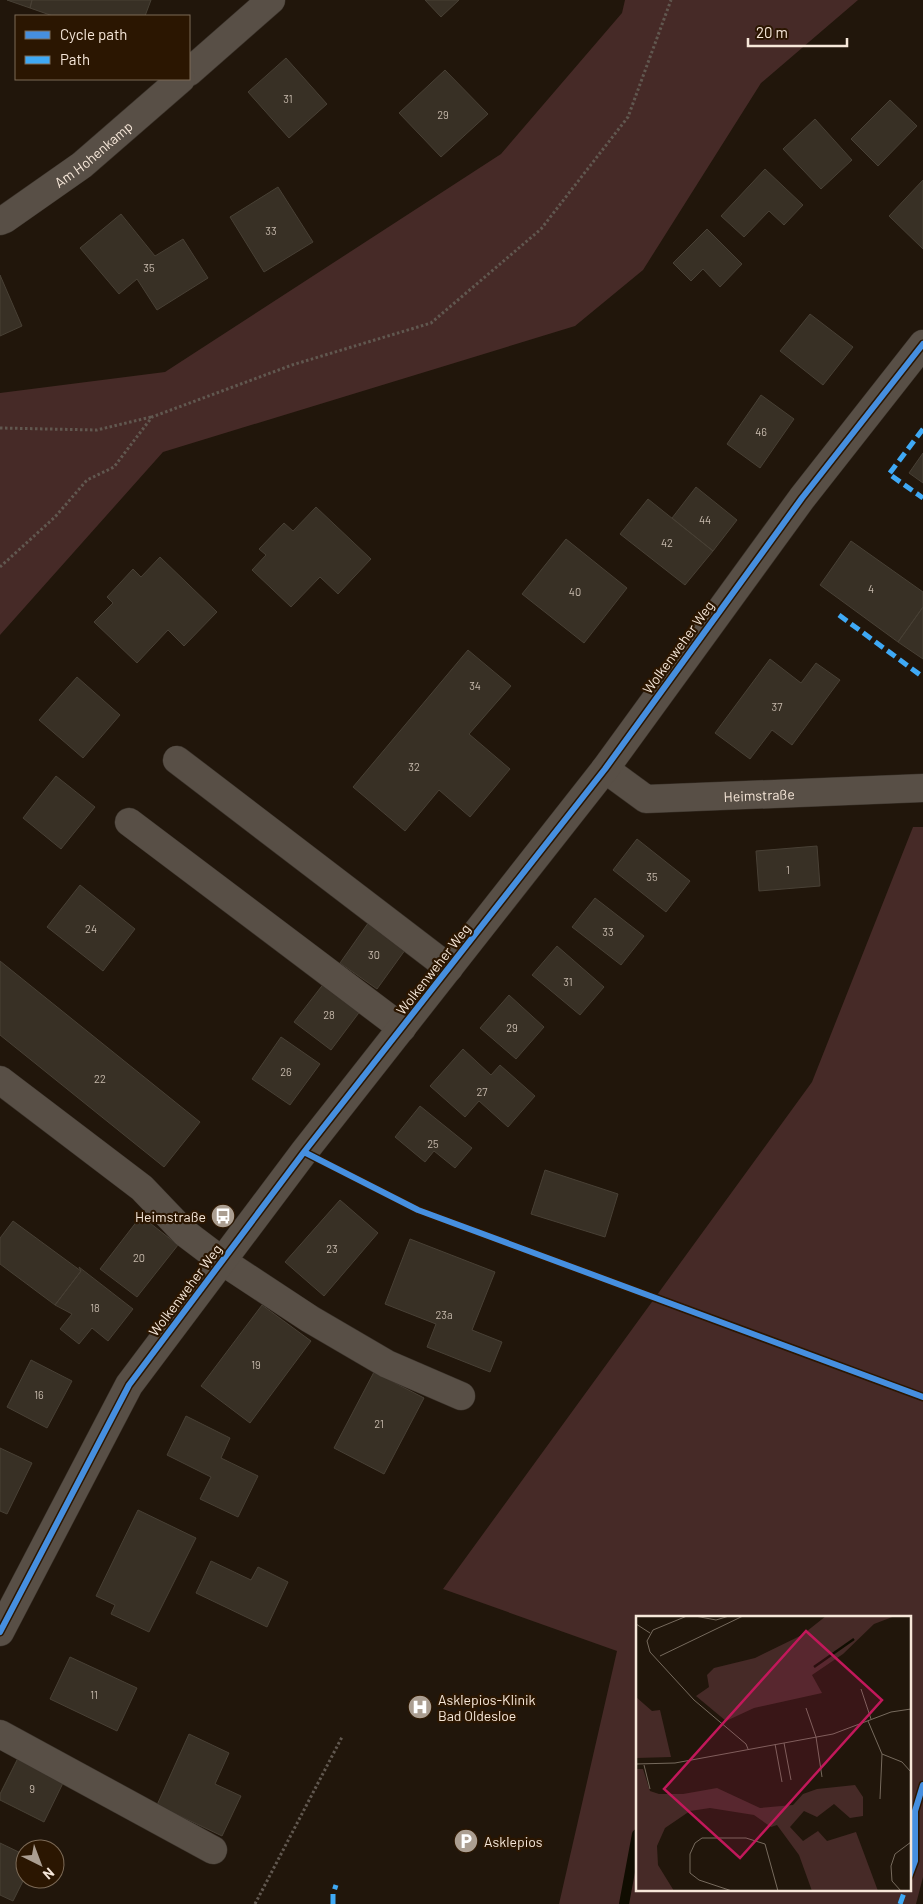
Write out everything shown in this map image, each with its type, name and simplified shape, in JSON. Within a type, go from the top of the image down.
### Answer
[{"type":"street","points":[[190,71],[271,0]]},
{"type":"street","name":"Am Hohenkamp","points":[[0,221],[82,165],[180,80]]},
{"type":"street","name":"Wolkenweher Weg","points":[[0,1632],[129,1385],[304,1152],[604,770],[802,498],[923,344]]},
{"type":"street","points":[[177,760],[449,968]]},
{"type":"street","name":"Heimstraße","points":[[604,770],[646,799],[923,788]]},
{"type":"street","points":[[129,822],[402,1028]]},
{"type":"street","points":[[0,1080],[142,1188],[185,1233],[222,1262],[310,1319],[387,1364],[461,1396]]},
{"type":"street","points":[[0,1734],[213,1850]]},
{"type":"path","points":[[0,428],[97,430],[152,417],[292,365],[431,323],[542,229],[628,117],[671,0]]},
{"type":"path","points":[[0,567],[55,517],[87,480],[114,467],[152,417]]},
{"type":"path","points":[[255,1904],[342,1737]]},
{"type":"shaded area","points":[[625,0],[858,0],[761,83],[643,270],[575,326],[163,452],[0,635],[0,393],[165,372],[501,154],[622,13]]},
{"type":"shaded area","points":[[913,827],[923,827],[923,1877],[916,1904],[559,1904],[617,1651],[443,1589],[812,1082]]},
{"type":"building","points":[[7,0],[32,0],[30,8]]},
{"type":"building","points":[[32,0],[151,0],[145,15],[50,15],[30,8]]},
{"type":"building","points":[[425,0],[459,0],[441,17]]},
{"type":"building","points":[[286,58],[327,104],[289,138],[248,92]]},
{"type":"building","points":[[445,70],[488,114],[441,157],[399,113]]},
{"type":"building","points":[[890,100],[917,126],[878,166],[851,139]]},
{"type":"building","points":[[815,119],[852,160],[821,189],[783,149]]},
{"type":"building","points":[[765,169],[803,205],[784,225],[769,211],[744,237],[721,216]]},
{"type":"building","points":[[923,180],[923,249],[889,216]]},
{"type":"building","points":[[278,187],[313,242],[264,272],[230,217]]},
{"type":"building","points":[[121,214],[155,256],[183,239],[208,278],[157,310],[137,279],[119,294],[80,248]]},
{"type":"building","points":[[707,229],[742,264],[720,287],[703,269],[691,281],[673,263]]},
{"type":"building","points":[[0,275],[22,326],[0,336]]},
{"type":"building","points":[[810,314],[853,347],[823,385],[780,351]]},
{"type":"building","points":[[761,395],[794,419],[760,468],[727,444]]},
{"type":"building","points":[[923,453],[923,483],[909,473]]},
{"type":"building","points":[[696,487],[737,520],[713,551],[672,518]]},
{"type":"building","points":[[648,499],[713,551],[685,585],[620,534]]},
{"type":"building","points":[[316,507],[371,559],[338,594],[320,577],[291,607],[252,570],[266,555],[259,549],[284,523],[293,531]]},
{"type":"building","points":[[566,539],[627,588],[584,643],[522,594]]},
{"type":"building","points":[[851,541],[923,592],[923,607],[898,642],[820,585]]},
{"type":"building","points":[[160,557],[217,612],[184,646],[168,630],[137,663],[94,622],[113,603],[107,597],[133,569],[141,577]]},
{"type":"building","points":[[923,607],[923,659],[898,642]]},
{"type":"building","points":[[468,650],[511,686],[469,734],[510,769],[470,817],[439,790],[405,831],[353,787]]},
{"type":"building","points":[[770,659],[801,683],[816,663],[840,680],[792,745],[772,730],[750,759],[715,733]]},
{"type":"building","points":[[77,677],[120,715],[83,758],[39,720]]},
{"type":"building","points":[[56,776],[95,807],[61,849],[23,818]]},
{"type":"building","points":[[637,839],[690,881],[666,912],[613,870]]},
{"type":"building","points":[[817,846],[820,886],[759,891],[756,851]]},
{"type":"building","points":[[80,885],[135,929],[103,971],[47,927]]},
{"type":"building","points":[[595,898],[644,936],[621,965],[572,927]]},
{"type":"building","points":[[371,919],[408,946],[377,989],[340,963]]},
{"type":"building","points":[[557,946],[604,987],[580,1015],[532,975]]},
{"type":"building","points":[[0,961],[200,1122],[164,1167],[0,1035]]},
{"type":"building","points":[[328,978],[364,1006],[331,1050],[294,1022]]},
{"type":"building","points":[[509,995],[544,1027],[516,1059],[480,1028]]},
{"type":"building","points":[[281,1037],[320,1064],[290,1105],[252,1079]]},
{"type":"building","points":[[463,1049],[491,1075],[500,1065],[535,1096],[508,1127],[479,1101],[465,1117],[430,1086]]},
{"type":"building","points":[[420,1106],[472,1148],[455,1168],[434,1151],[425,1162],[395,1137]]},
{"type":"building","points":[[545,1170],[618,1194],[605,1237],[531,1214]]},
{"type":"building","points":[[340,1200],[378,1233],[324,1296],[285,1262]]},
{"type":"building","points":[[141,1216],[178,1245],[137,1297],[100,1269]]},
{"type":"building","points":[[13,1221],[81,1271],[55,1305],[0,1264],[0,1238]]},
{"type":"building","points":[[410,1239],[495,1272],[472,1330],[502,1342],[490,1372],[427,1347],[436,1324],[385,1304]]},
{"type":"building","points":[[79,1267],[133,1309],[108,1341],[92,1328],[79,1344],[60,1329],[72,1314],[55,1305],[81,1271]]},
{"type":"building","points":[[262,1305],[311,1341],[250,1423],[201,1386]]},
{"type":"building","points":[[31,1360],[72,1381],[47,1428],[7,1407]]},
{"type":"building","points":[[374,1372],[424,1398],[384,1474],[334,1448]]},
{"type":"building","points":[[186,1416],[230,1438],[221,1458],[258,1476],[238,1517],[200,1499],[211,1477],[167,1455]]},
{"type":"building","points":[[0,1448],[32,1463],[7,1514],[0,1511]]},
{"type":"building","points":[[138,1510],[196,1538],[149,1632],[111,1614],[115,1605],[96,1596]]},
{"type":"building","points":[[211,1561],[251,1580],[258,1567],[288,1582],[267,1627],[196,1593]]},
{"type":"building","points":[[70,1657],[137,1688],[117,1731],[50,1699]]},
{"type":"building","points":[[189,1734],[229,1753],[215,1784],[241,1796],[222,1836],[157,1805]]},
{"type":"building","points":[[18,1758],[64,1781],[44,1822],[0,1800],[0,1794]]},
{"type":"building","points":[[0,1843],[15,1850],[15,1889],[19,1889],[13,1901],[0,1895]]},
{"type":"waterway","points":[[624,1904],[636,1839]]},
{"type":"marked path","points":[[923,429],[889,474],[923,498]]},
{"type":"marked path","points":[[839,615],[923,677]]},
{"type":"marked path","points":[[333,1904],[333,1894],[336,1885]]},
{"type":"marked path","points":[[900,1904],[904,1892]]},
{"type":"cycle path","points":[[0,1632],[129,1385],[304,1152],[605,769],[802,498],[923,344]]},
{"type":"cycle path","points":[[304,1152],[418,1210],[923,1397]]},
{"type":"cycle path","points":[[910,1874],[915,1861],[915,1811],[923,1785]]},
{"type":"place","name":"Heimstraße","points":[[223,1216]]},
{"type":"place","name":"Asklepios-Klinik Bad Oldesloe","points":[[420,1707]]},
{"type":"place","name":"Asklepios","points":[[466,1841]]}]
